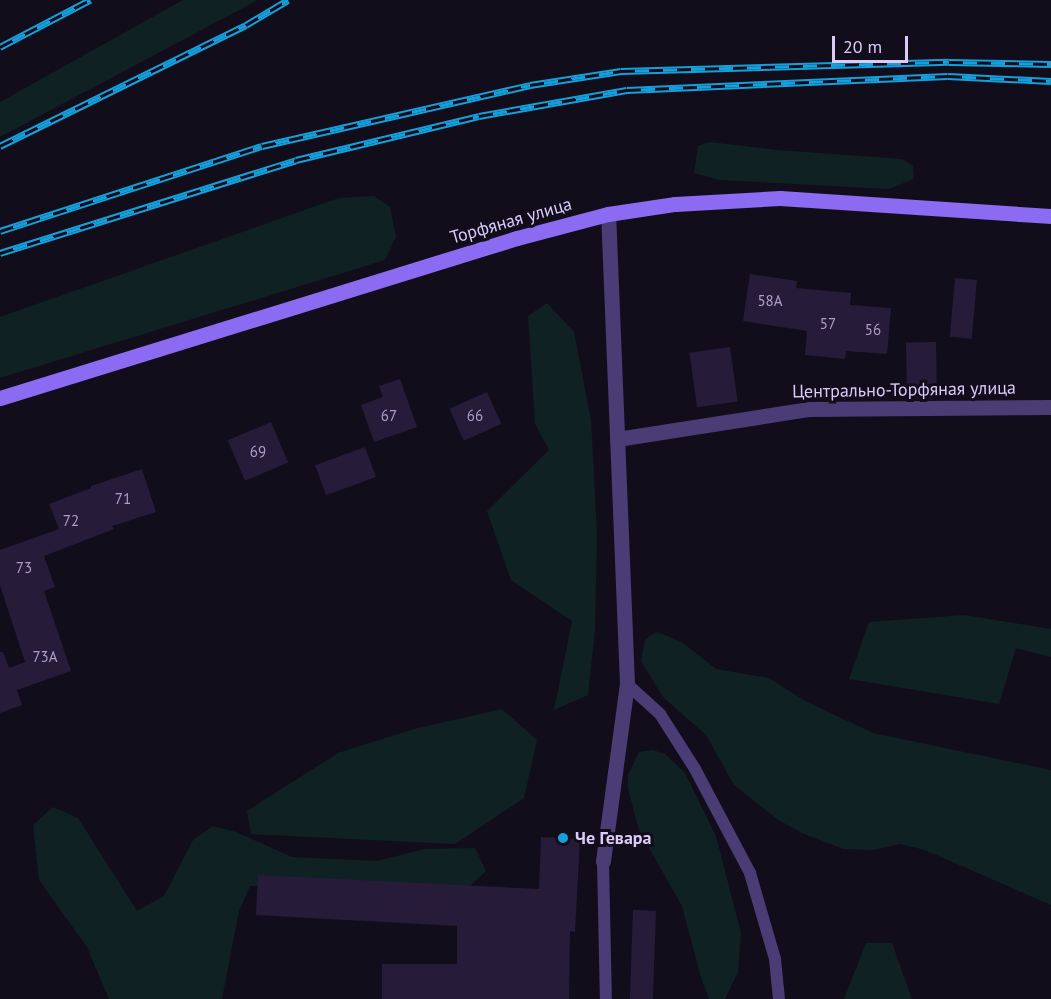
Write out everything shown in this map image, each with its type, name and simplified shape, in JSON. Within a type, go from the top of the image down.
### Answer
[{"type":"street","name":"Торфяная улица","points":[[0,398],[517,238],[608,214],[675,204],[780,198],[1051,216]]},
{"type":"street","points":[[603,861],[627,684],[608,214]]},
{"type":"street","name":"Центрально-Торфяная улица","points":[[617,439],[808,409],[1051,407]]},
{"type":"lane","points":[[627,684],[660,714],[666,723],[695,769],[750,873],[775,959],[779,999]]},
{"type":"lane","points":[[603,861],[606,999]]},
{"type":"shaded area","points":[[183,0],[258,0],[0,137],[0,102]]},
{"type":"shaded area","points":[[710,142],[777,150],[902,159],[913,166],[914,179],[889,189],[720,180],[694,173],[698,146]]},
{"type":"shaded area","points":[[374,196],[390,207],[396,237],[385,260],[0,378],[0,317],[339,198]]},
{"type":"shaded area","points":[[547,303],[574,332],[591,420],[597,534],[595,630],[588,695],[554,710],[572,621],[511,580],[487,511],[549,450],[535,424],[528,316]]},
{"type":"shaded area","points":[[964,615],[1051,629],[1051,657],[1016,648],[999,704],[849,679],[869,622]]},
{"type":"shaded area","points":[[657,632],[682,642],[716,669],[769,678],[805,701],[873,733],[1051,770],[1051,905],[925,850],[900,844],[872,850],[843,849],[802,833],[777,819],[734,785],[706,735],[663,697],[641,661],[645,639]]},
{"type":"shaded area","points":[[502,709],[537,740],[524,798],[455,844],[251,834],[247,811],[338,753],[414,729]]},
{"type":"shaded area","points":[[653,750],[665,754],[685,773],[716,836],[741,933],[738,972],[725,999],[709,999],[682,906],[639,830],[628,789],[628,775],[639,752]]},
{"type":"shaded area","points":[[53,807],[78,818],[137,911],[164,896],[193,840],[213,826],[236,832],[292,857],[377,861],[425,849],[475,848],[486,871],[468,888],[250,886],[239,911],[222,999],[109,999],[87,947],[39,880],[33,825]]},
{"type":"shaded area","points":[[866,943],[892,943],[912,999],[844,999]]},
{"type":"building","points":[[750,274],[797,281],[796,288],[851,293],[850,305],[891,308],[887,354],[846,351],[845,359],[805,355],[807,331],[743,321]]},
{"type":"building","points":[[955,278],[977,280],[972,339],[950,337]]},
{"type":"building","points":[[936,342],[937,398],[907,399],[906,343]]},
{"type":"building","points":[[730,347],[738,401],[697,407],[689,353]]},
{"type":"building","points":[[400,379],[417,427],[374,442],[361,405],[383,397],[379,386]]},
{"type":"building","points":[[487,392],[501,424],[464,441],[450,409]]},
{"type":"building","points":[[271,422],[288,463],[245,481],[228,440]]},
{"type":"building","points":[[365,447],[376,477],[326,495],[315,465]]},
{"type":"building","points":[[142,469],[156,512],[112,526],[114,529],[44,556],[55,587],[44,591],[71,671],[17,690],[22,705],[0,713],[0,652],[3,652],[9,668],[25,662],[0,585],[0,550],[59,529],[49,504],[91,488],[91,486]]},
{"type":"building","points":[[541,837],[580,839],[575,932],[570,931],[569,999],[382,999],[382,964],[457,964],[457,926],[256,915],[258,875],[539,889]]},
{"type":"building","points":[[633,910],[656,911],[653,999],[630,999]]},
{"type":"railway","points":[[0,47],[90,0]]},
{"type":"railway","points":[[0,146],[246,25],[288,0]]},
{"type":"railway","points":[[0,231],[262,146],[530,85],[621,71],[949,62],[1051,64]]},
{"type":"railway","points":[[0,253],[296,160],[479,116],[627,90],[948,76],[1051,81]]},
{"type":"place","name":"Че Гевара","points":[[563,838]]}]
